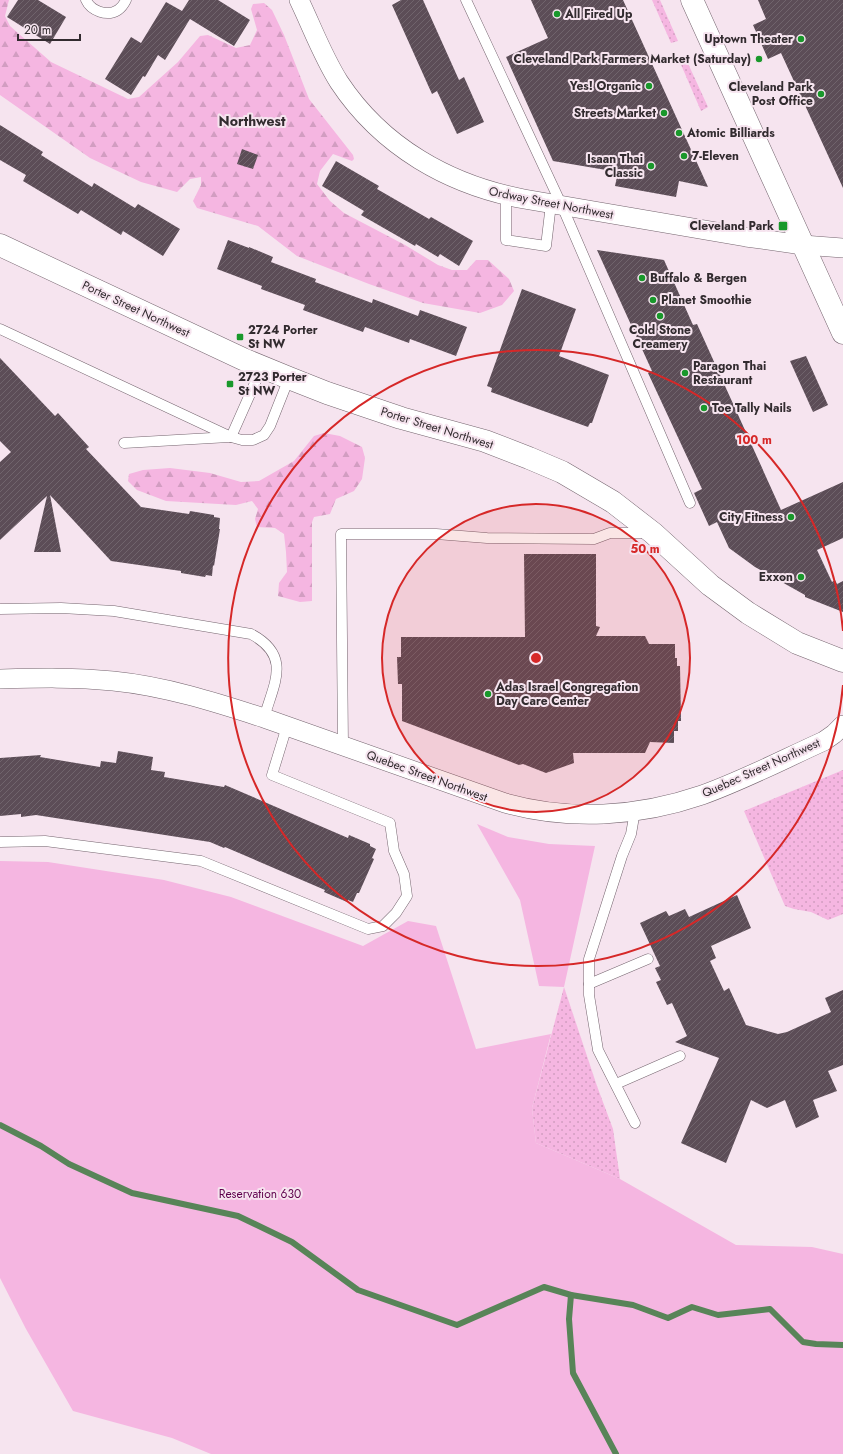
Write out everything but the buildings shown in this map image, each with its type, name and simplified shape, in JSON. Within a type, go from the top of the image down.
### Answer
[{"type":"main road","points":[[692,0],[843,333]]},
{"type":"main road","name":"Porter Street Northwest","points":[[0,245],[262,367],[289,378],[327,393],[401,418],[485,441],[546,465],[575,479],[613,502],[653,533],[710,585],[748,613],[798,643],[843,661]]},
{"type":"street","name":"Ordway Street Northwest","points":[[299,0],[328,61],[352,100],[367,118],[401,149],[437,170],[471,185],[506,196],[746,237],[803,245],[843,248]]},
{"type":"street","name":"Quebec Street Northwest","points":[[0,679],[67,678],[114,681],[177,693],[264,718],[493,799],[531,810],[571,815],[634,811],[685,800],[724,787],[824,741],[843,725]]},
{"type":"lane","points":[[86,0],[87,3],[95,10],[104,13],[112,13],[118,10],[126,0]]},
{"type":"lane","points":[[466,0],[690,503]]},
{"type":"lane","points":[[506,196],[506,240],[546,246],[556,205]]},
{"type":"lane","points":[[0,329],[231,437],[242,440],[253,440],[264,435],[270,426],[289,378]]},
{"type":"lane","points":[[231,437],[262,367]]},
{"type":"lane","points":[[124,443],[231,437]]},
{"type":"lane","points":[[343,746],[341,534],[436,534],[486,538],[594,539],[610,533],[653,533]]},
{"type":"lane","points":[[0,609],[61,608],[114,611],[251,634],[264,641],[274,654],[277,661],[277,673],[264,718]]},
{"type":"lane","points":[[0,842],[45,841],[201,861],[368,929],[383,926],[396,913],[407,896],[404,874],[394,851],[390,822],[272,775],[287,726]]},
{"type":"lane","points":[[634,811],[630,834],[589,959],[589,995],[598,1050],[635,1123]]},
{"type":"lane","points":[[589,984],[648,959]]},
{"type":"lane","points":[[616,1084],[680,1056]]},
{"type":"green space","points":[[0,0],[9,0],[5,16],[10,26],[51,62],[128,99],[139,97],[178,62],[200,36],[208,35],[236,48],[250,45],[257,30],[251,9],[253,4],[264,3],[272,10],[284,35],[309,99],[353,155],[354,159],[352,161],[333,154],[320,171],[317,184],[330,201],[344,213],[405,245],[438,265],[452,270],[467,270],[476,260],[488,260],[509,279],[514,291],[502,305],[480,313],[423,303],[297,256],[258,226],[197,208],[193,201],[201,185],[201,177],[190,179],[177,192],[141,182],[90,158],[0,95]]},
{"type":"green space","points":[[652,0],[660,0],[678,41],[671,43]]},
{"type":"green space","points":[[685,57],[708,107],[701,111],[679,60]]},
{"type":"green space","points":[[324,433],[340,436],[362,447],[365,458],[362,479],[354,491],[336,499],[330,514],[314,517],[312,522],[312,601],[300,602],[278,596],[279,583],[287,572],[284,534],[275,528],[257,527],[255,519],[258,509],[252,501],[236,505],[166,501],[137,490],[128,481],[129,474],[143,470],[170,468],[210,473],[241,482],[259,481],[294,461],[314,436]]},
{"type":"green space","points":[[843,770],[843,914],[828,920],[811,912],[785,906],[744,811]]},
{"type":"green space","points":[[477,824],[508,837],[549,844],[595,846],[564,987],[539,986],[520,900]]},
{"type":"green space","name":"Reservation 630","points":[[0,861],[48,862],[164,880],[231,897],[363,946],[408,921],[436,926],[476,1049],[551,1034],[532,1108],[536,1143],[620,1179],[736,1245],[812,1247],[843,1254],[843,1454],[211,1454],[172,1438],[73,1411],[26,1329],[0,1278]]},
{"type":"green space","points":[[564,987],[613,1129],[620,1179],[536,1143],[532,1108]]},
{"type":"waterway","points":[[0,1125],[41,1146],[69,1164],[132,1193],[238,1216],[292,1242],[358,1290],[457,1325],[544,1287],[571,1295],[633,1305],[668,1318],[692,1307],[718,1315],[770,1309],[803,1342],[843,1345]]},
{"type":"waterway","points":[[571,1295],[569,1319],[573,1373],[616,1454]]},
{"type":"place","name":"All Fired Up","points":[[557,14]]},
{"type":"place","name":"Uptown Theater","points":[[801,39]]},
{"type":"place","name":"Cleveland Park Farmers Market (Saturday)","points":[[759,59]]},
{"type":"place","name":"Yes! Organic","points":[[649,86]]},
{"type":"place","name":"Cleveland Park Post Office","points":[[821,94]]},
{"type":"place","name":"Streets Market","points":[[664,113]]},
{"type":"place","name":"Atomic Billiards","points":[[679,133]]},
{"type":"place","name":"7-Eleven","points":[[684,156]]},
{"type":"place","name":"Isaan Thai Classic","points":[[651,166]]},
{"type":"place","name":"Cleveland Park","points":[[783,226]]},
{"type":"place","name":"Buffalo & Bergen","points":[[642,278]]},
{"type":"place","name":"Planet Smoothie","points":[[653,300]]},
{"type":"place","name":"Cold Stone Creamery","points":[[660,316]]},
{"type":"place","name":"2724 Porter St NW","points":[[240,337]]},
{"type":"place","name":"Paragon Thai Restaurant","points":[[685,373]]},
{"type":"place","name":"2723 Porter St NW","points":[[230,384]]},
{"type":"place","name":"Toe Tally Nails","points":[[704,408]]},
{"type":"place","name":"City Fitness","points":[[791,517]]},
{"type":"place","name":"Exxon","points":[[801,577]]},
{"type":"place","name":"Adas Israel Congregation Day Care Center","points":[[488,694]]},
{"type":"district","name":"Northwest","points":[[252,121]]}]
